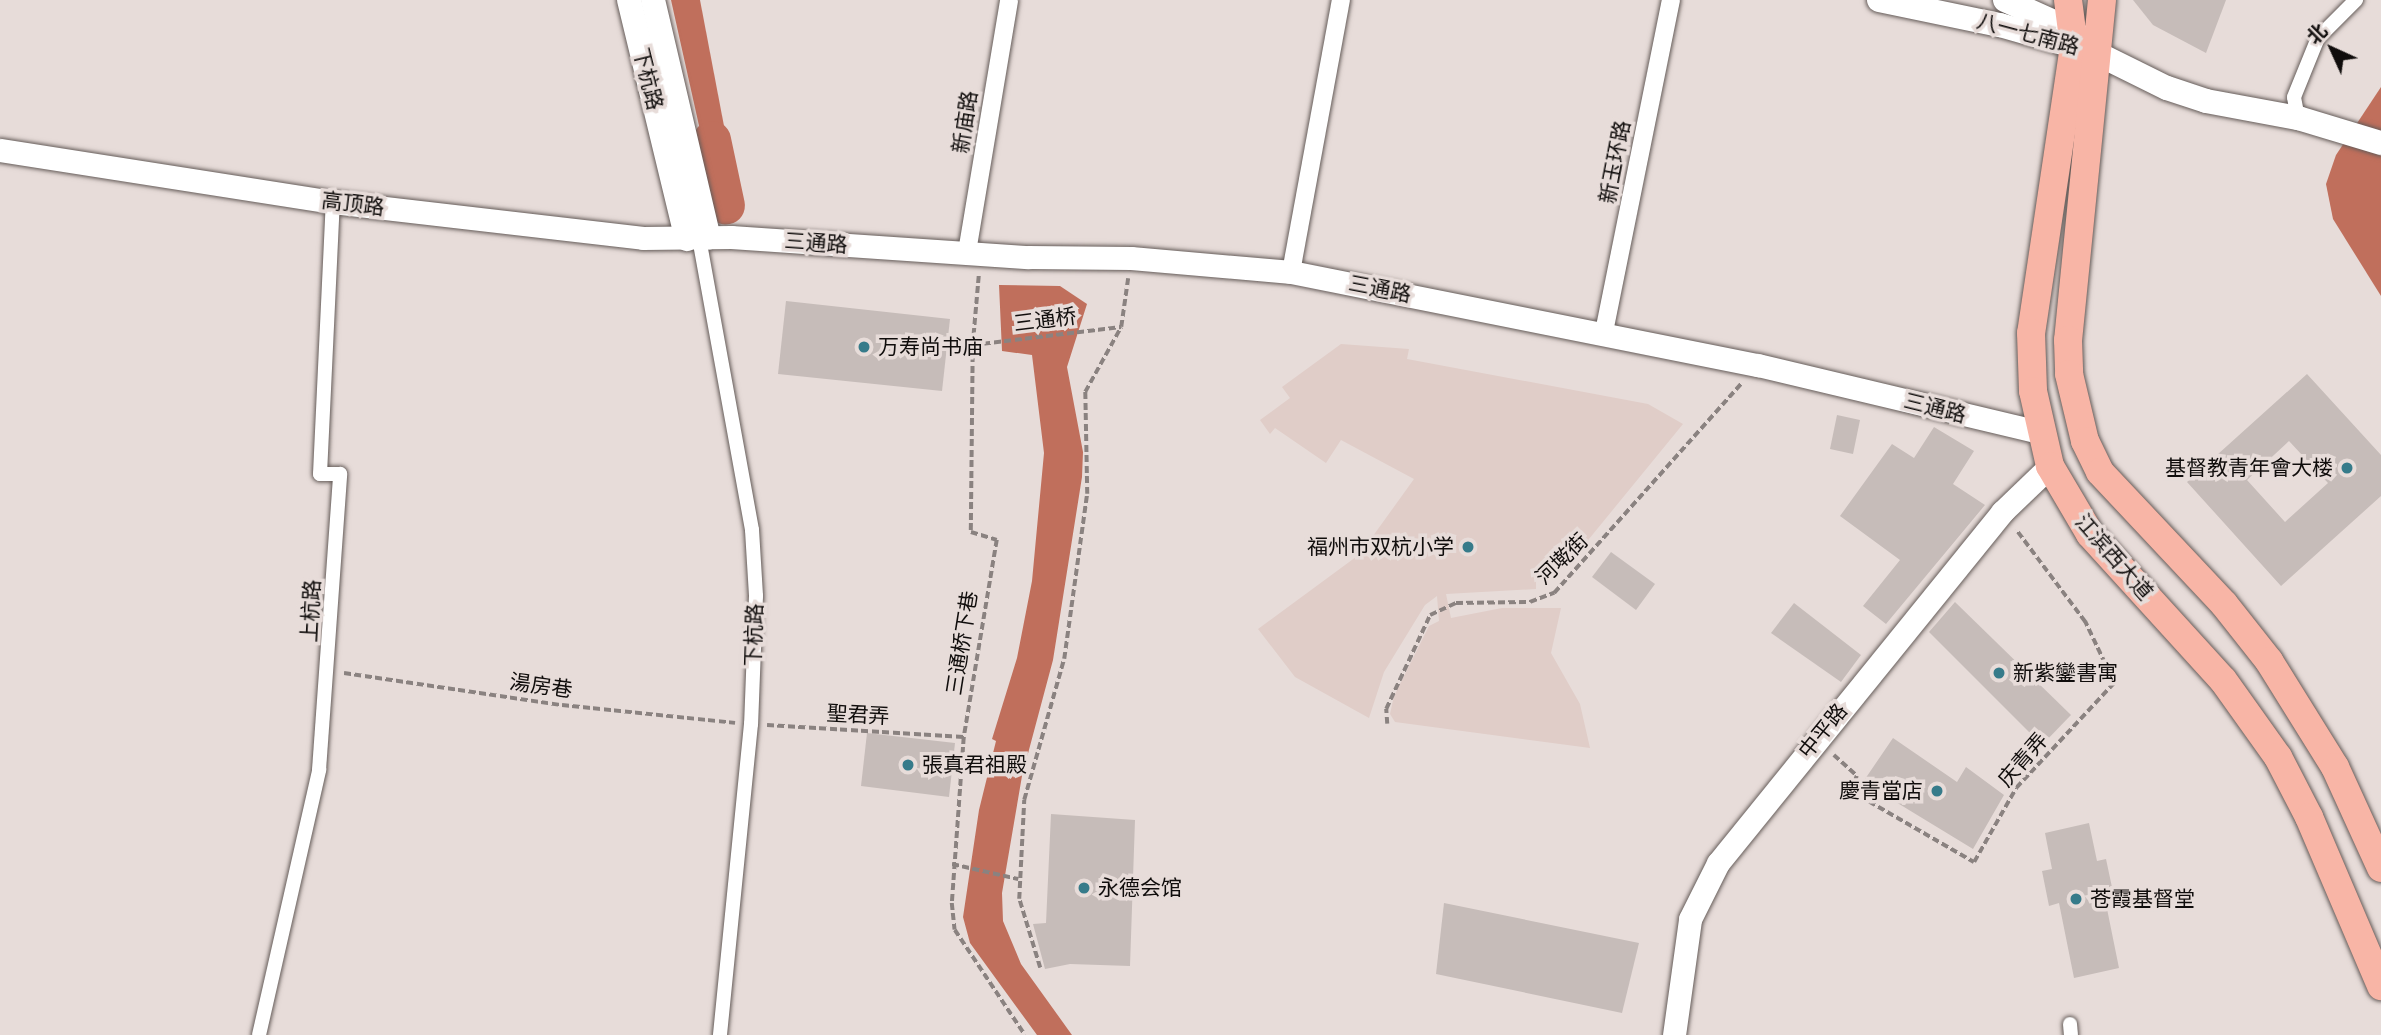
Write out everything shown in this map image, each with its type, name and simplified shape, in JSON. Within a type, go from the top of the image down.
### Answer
[{"type":"main road","name":"下杭路","points":[[629,0],[698,239]]},
{"type":"main road","name":"下杭路","points":[[653,0],[698,239]]},
{"type":"main road","name":"八一七南路","points":[[1880,0],[2081,43]]},
{"type":"main road","name":"八一七南路","points":[[2005,0],[2167,88],[2206,101],[2298,118],[2381,143]]},
{"type":"main road","points":[[2068,0],[2081,43],[2091,127],[2068,340],[2071,383],[2085,441],[2100,472],[2224,604],[2269,661],[2328,755],[2381,868]]},
{"type":"main road","points":[[2081,43],[2102,0]]},
{"type":"main road","name":"江滨西大道","points":[[2081,43],[2031,333],[2031,370],[2040,432],[2050,466],[2090,534],[2222,680],[2278,757],[2309,817],[2381,986]]},
{"type":"street","name":"新庙路","points":[[974,252],[1009,0]]},
{"type":"street","points":[[1291,272],[1340,0]]},
{"type":"street","name":"新玉环路","points":[[1604,332],[1671,0]]},
{"type":"street","points":[[2298,118],[2294,97],[2318,38],[2356,0]]},
{"type":"street","name":"高顶路","points":[[0,150],[333,202],[643,238],[698,239]]},
{"type":"street","name":"上杭路","points":[[259,1035],[319,770],[328,671],[340,474],[320,474],[333,202]]},
{"type":"street","name":"三通路","points":[[698,239],[1131,258],[1291,272],[1604,332],[1758,365],[2040,432]]},
{"type":"street","name":"下杭路","points":[[698,239],[752,530],[756,596],[751,724],[720,1035]]},
{"type":"street","name":"中平路","points":[[1681,1032],[1684,948],[1697,899],[1733,843],[2002,512],[2050,466]]},
{"type":"path","name":"三通桥下巷","points":[[974,252],[971,532],[997,540],[964,737],[952,864],[955,930],[1025,1035]]},
{"type":"path","points":[[1040,968],[1021,918],[1019,879],[1024,800],[1065,659],[1087,494],[1085,392],[1121,327],[1131,258]]},
{"type":"path","name":"三通桥","points":[[973,345],[1121,327]]},
{"type":"path","name":"河墘街","points":[[1387,724],[1386,709],[1430,615],[1456,603],[1530,602],[1554,593],[1758,365]]},
{"type":"path","name":"庆青弄","points":[[1815,740],[1857,775],[1851,791],[1974,862],[2016,788],[2115,683],[2085,622],[2002,512]]},
{"type":"path","name":"湯房巷","points":[[328,671],[562,705],[751,724]]},
{"type":"path","name":"聖君弄","points":[[751,724],[964,737]]},
{"type":"path","points":[[952,864],[1019,879]]},
{"type":"shaded area","points":[[671,0],[700,0],[736,189],[714,193]]},
{"type":"shaded area","points":[[2381,87],[2381,296],[2333,219],[2326,184],[2336,155]]},
{"type":"shaded area","points":[[999,285],[1060,286],[1087,304],[1067,367],[1083,452],[1082,477],[1053,660],[1022,776],[1002,893],[1003,921],[1021,964],[1072,1035],[1037,1035],[970,943],[963,917],[979,810],[996,741],[992,739],[1017,658],[1032,581],[1044,453],[1032,355],[1002,351]]},
{"type":"shaded area","name":"福州市双杭小学","points":[[1341,344],[1409,349],[1407,359],[1648,404],[1683,424],[1580,550],[1572,544],[1547,574],[1536,575],[1536,589],[1446,594],[1451,618],[1502,608],[1561,608],[1551,653],[1580,704],[1590,748],[1395,722],[1390,714],[1394,696],[1429,626],[1439,621],[1437,596],[1425,605],[1384,672],[1369,718],[1295,677],[1258,629],[1360,554],[1414,479],[1341,440],[1326,463],[1275,428],[1270,434],[1260,420],[1290,398],[1282,387]]},
{"type":"building","points":[[2133,0],[2226,0],[2206,53],[2153,25]]},
{"type":"building","name":"万寿尚书庙","points":[[786,301],[950,319],[942,391],[778,374]]},
{"type":"building","name":"基督教青年會大楼","points":[[2307,374],[2381,455],[2381,496],[2281,586],[2187,482]],"holes":[[[2289,441],[2328,483],[2285,522],[2247,480]]]},
{"type":"building","points":[[1837,415],[1860,420],[1853,454],[1830,449]]},
{"type":"building","points":[[1934,427],[1974,451],[1953,484],[1985,505],[1886,624],[1863,606],[1900,560],[1840,516],[1892,444],[1914,458]]},
{"type":"building","points":[[1611,552],[1655,584],[1636,610],[1592,577]]},
{"type":"building","name":"新紫鑾書寓","points":[[1955,602],[2071,715],[2042,745],[1929,632]]},
{"type":"building","points":[[1794,603],[1861,655],[1841,682],[1771,633]]},
{"type":"building","name":"張真君祖殿","points":[[867,733],[955,743],[949,797],[861,786]]},
{"type":"building","name":"慶青當店","points":[[1893,738],[1957,782],[1966,767],[2004,795],[1973,849],[1863,782]]},
{"type":"building","name":"永德会馆","points":[[1051,814],[1135,820],[1130,966],[1070,964],[1045,969],[1033,924],[1046,923]]},
{"type":"building","name":"苍霞基督堂","points":[[2089,823],[2097,861],[2106,859],[2113,892],[2104,894],[2119,968],[2074,978],[2059,903],[2049,906],[2042,871],[2052,869],[2045,833]]},
{"type":"building","points":[[1444,903],[1639,943],[1622,1013],[1436,974]]},
{"type":"waterway","points":[[712,140],[726,206]]},
{"type":"place","name":"万寿尚书庙","points":[[864,347]]},
{"type":"place","name":"基督教青年會大楼","points":[[2347,468]]},
{"type":"place","name":"福州市双杭小学","points":[[1468,547]]},
{"type":"place","name":"新紫鑾書寓","points":[[1999,673]]},
{"type":"place","name":"張真君祖殿","points":[[908,765]]},
{"type":"place","name":"慶青當店","points":[[1937,791]]},
{"type":"place","name":"永德会馆","points":[[1084,888]]},
{"type":"place","name":"苍霞基督堂","points":[[2076,899]]}]
